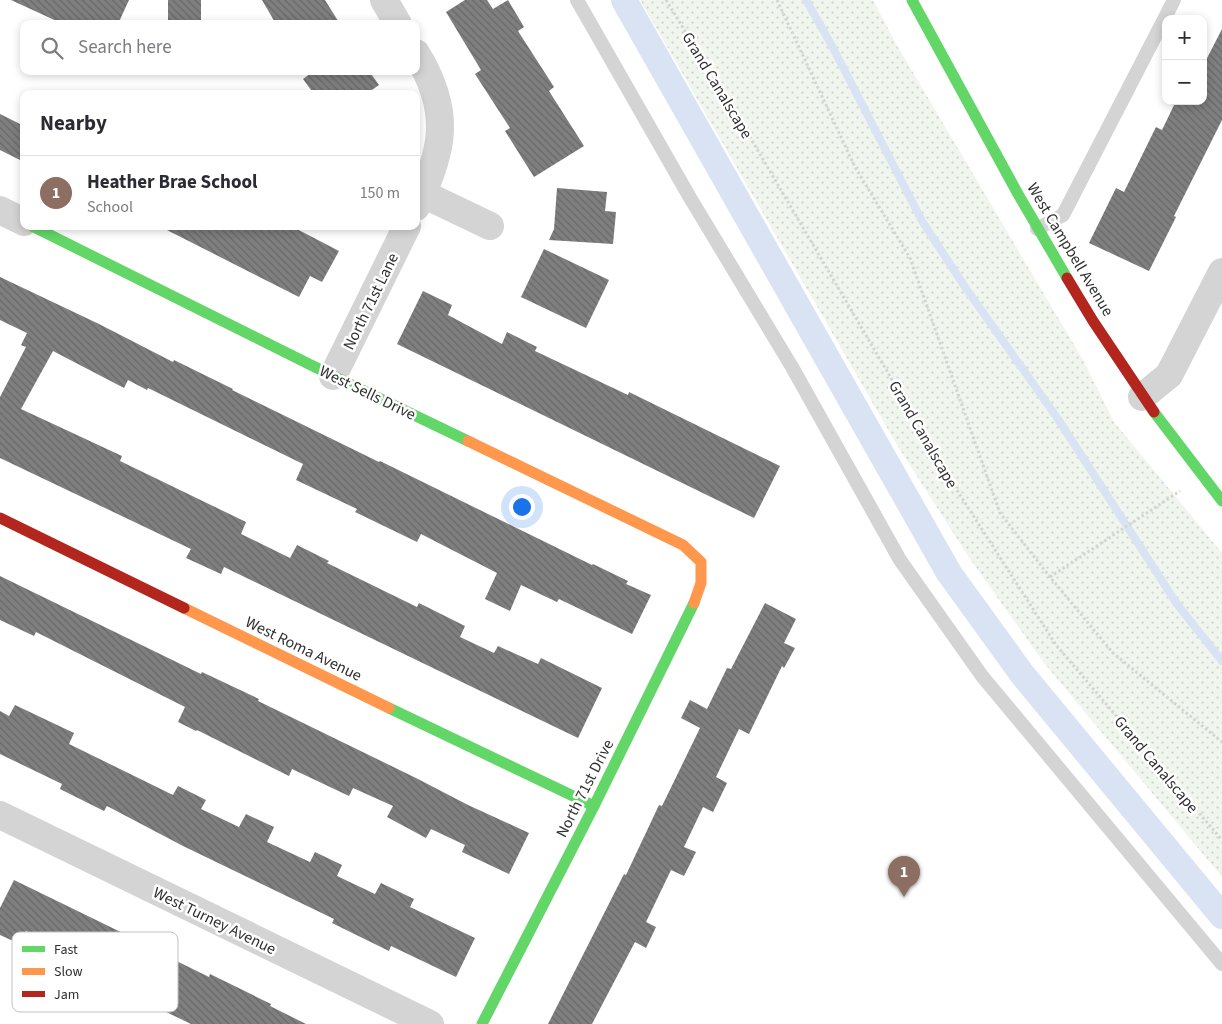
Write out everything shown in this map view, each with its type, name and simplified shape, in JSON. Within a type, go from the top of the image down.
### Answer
[{"type":"street","points":[[384,0],[396,20]]},
{"type":"street","name":"West Campbell Avenue","points":[[912,0],[1037,229],[1142,397],[1222,502]]},
{"type":"street","points":[[420,60],[427,71],[439,107],[440,126],[434,169],[420,199]]},
{"type":"street","points":[[420,201],[490,226]]},
{"type":"street","points":[[0,210],[20,220]]},
{"type":"street","name":"West Sells Drive","points":[[40,230],[334,376],[683,545],[701,562]]},
{"type":"street","name":"North 71st Lane","points":[[334,376],[405,230]]},
{"type":"street","points":[[1142,397],[1169,375],[1222,272]]},
{"type":"street","name":"West Roma Avenue","points":[[0,518],[594,806]]},
{"type":"street","name":"North 71st Drive","points":[[482,1024],[594,806],[694,603],[701,583],[701,562]]},
{"type":"street","name":"West Turney Avenue","points":[[0,815],[430,1024]]},
{"type":"lane","points":[[577,0],[689,196],[792,367],[900,560],[982,676],[1222,964]]},
{"type":"lane","points":[[1037,229],[1063,215],[1174,0]]},
{"type":"path","name":"Grand Canalscape","points":[[666,0],[747,132],[953,484],[1056,645],[1222,840]]},
{"type":"path","points":[[776,0],[855,167],[910,258],[1000,512],[1050,577],[1113,653],[1222,742]]},
{"type":"path","points":[[1050,577],[1162,504]]},
{"type":"shaded area","points":[[640,0],[873,0],[895,42],[1083,360],[1114,422],[1222,553],[1222,877],[1044,663],[968,556],[897,445]]},
{"type":"building","points":[[11,0],[129,0],[120,20],[54,20]]},
{"type":"building","points":[[168,0],[201,0],[201,20],[168,20]]},
{"type":"building","points":[[262,0],[325,0],[338,20],[274,20]]},
{"type":"building","points":[[465,0],[487,0],[493,9],[508,0],[524,27],[518,31],[554,87],[549,91],[584,146],[534,177],[505,131],[510,128],[475,74],[481,70],[446,12]]},
{"type":"building","points":[[1222,29],[1222,120],[1149,271],[1089,243],[1116,188],[1124,192],[1156,127],[1162,130],[1174,105],[1207,105],[1207,58]]},
{"type":"building","points":[[308,75],[372,75],[379,85],[372,90],[311,90],[303,79]]},
{"type":"building","points":[[0,114],[20,124],[20,160],[0,150]]},
{"type":"building","points":[[557,188],[607,192],[605,211],[616,212],[613,244],[549,240],[554,229]]},
{"type":"building","points":[[167,230],[299,230],[339,251],[322,282],[310,276],[299,297]]},
{"type":"building","points":[[544,249],[609,280],[586,328],[521,297]]},
{"type":"building","points":[[0,277],[628,581],[626,584],[651,595],[632,634],[559,599],[557,602],[521,585],[510,611],[485,599],[497,573],[421,534],[417,542],[355,512],[357,509],[296,480],[303,464],[148,388],[147,390],[128,380],[124,388],[53,351],[21,409],[122,456],[120,461],[246,522],[241,534],[290,558],[297,545],[329,561],[327,563],[417,607],[419,603],[465,626],[460,637],[494,653],[498,646],[538,664],[541,658],[602,688],[578,738],[224,567],[221,574],[186,558],[191,549],[0,458],[0,397],[26,347],[21,345],[27,333],[0,320]]},
{"type":"building","points":[[423,291],[452,305],[448,315],[502,344],[507,332],[537,347],[535,351],[628,395],[629,392],[780,466],[754,518],[397,344]]},
{"type":"building","points":[[0,576],[201,674],[202,672],[259,699],[258,701],[468,805],[529,833],[509,874],[462,852],[465,845],[431,829],[426,838],[387,817],[393,806],[353,788],[349,796],[292,769],[289,776],[196,731],[178,722],[185,707],[36,632],[34,636],[0,620]]},
{"type":"building","points":[[765,603],[796,619],[784,643],[795,648],[784,668],[782,666],[749,734],[739,729],[716,777],[727,783],[713,812],[703,807],[684,847],[696,852],[684,876],[671,870],[646,922],[656,927],[646,948],[635,942],[592,1024],[548,1024],[624,874],[626,875],[659,805],[662,806],[700,728],[681,718],[690,700],[707,709],[727,668],[731,669]]},
{"type":"building","points":[[15,705],[74,733],[69,744],[173,795],[178,786],[206,800],[201,809],[239,827],[246,814],[274,827],[267,842],[310,862],[315,852],[342,865],[337,876],[375,894],[381,883],[414,899],[410,907],[475,938],[456,977],[391,946],[389,951],[332,923],[334,919],[183,846],[107,806],[104,811],[60,789],[62,784],[0,754],[0,711],[9,716]]},
{"type":"building","points":[[14,880],[121,932],[12,932],[12,940],[0,935],[0,908]]},
{"type":"building","points":[[178,962],[209,977],[210,974],[271,1004],[270,1006],[306,1024],[191,1024],[166,1012],[178,1012]]},
{"type":"waterway","points":[[624,0],[949,573],[1022,674],[1222,916]]},
{"type":"waterway","points":[[806,0],[831,44],[922,221],[965,287],[1058,419],[1177,604],[1222,661]]},
{"type":"traffic: fast","points":[[912,0],[1018,194],[1067,278]]},
{"type":"traffic: fast","points":[[40,230],[468,441]]},
{"type":"traffic: fast","points":[[1154,412],[1222,501]]},
{"type":"traffic: fast","points":[[482,1024],[594,806],[694,603]]},
{"type":"traffic: fast","points":[[389,708],[594,806]]},
{"type":"traffic: slow","points":[[468,441],[683,545],[701,562],[701,583],[694,603]]},
{"type":"traffic: slow","points":[[184,608],[389,708]]},
{"type":"traffic: jam","points":[[1067,278],[1093,321],[1154,412]]},
{"type":"traffic: jam","points":[[0,518],[184,608]]},
{"type":"place","name":"Heather Brae School","points":[[904,897]]}]
